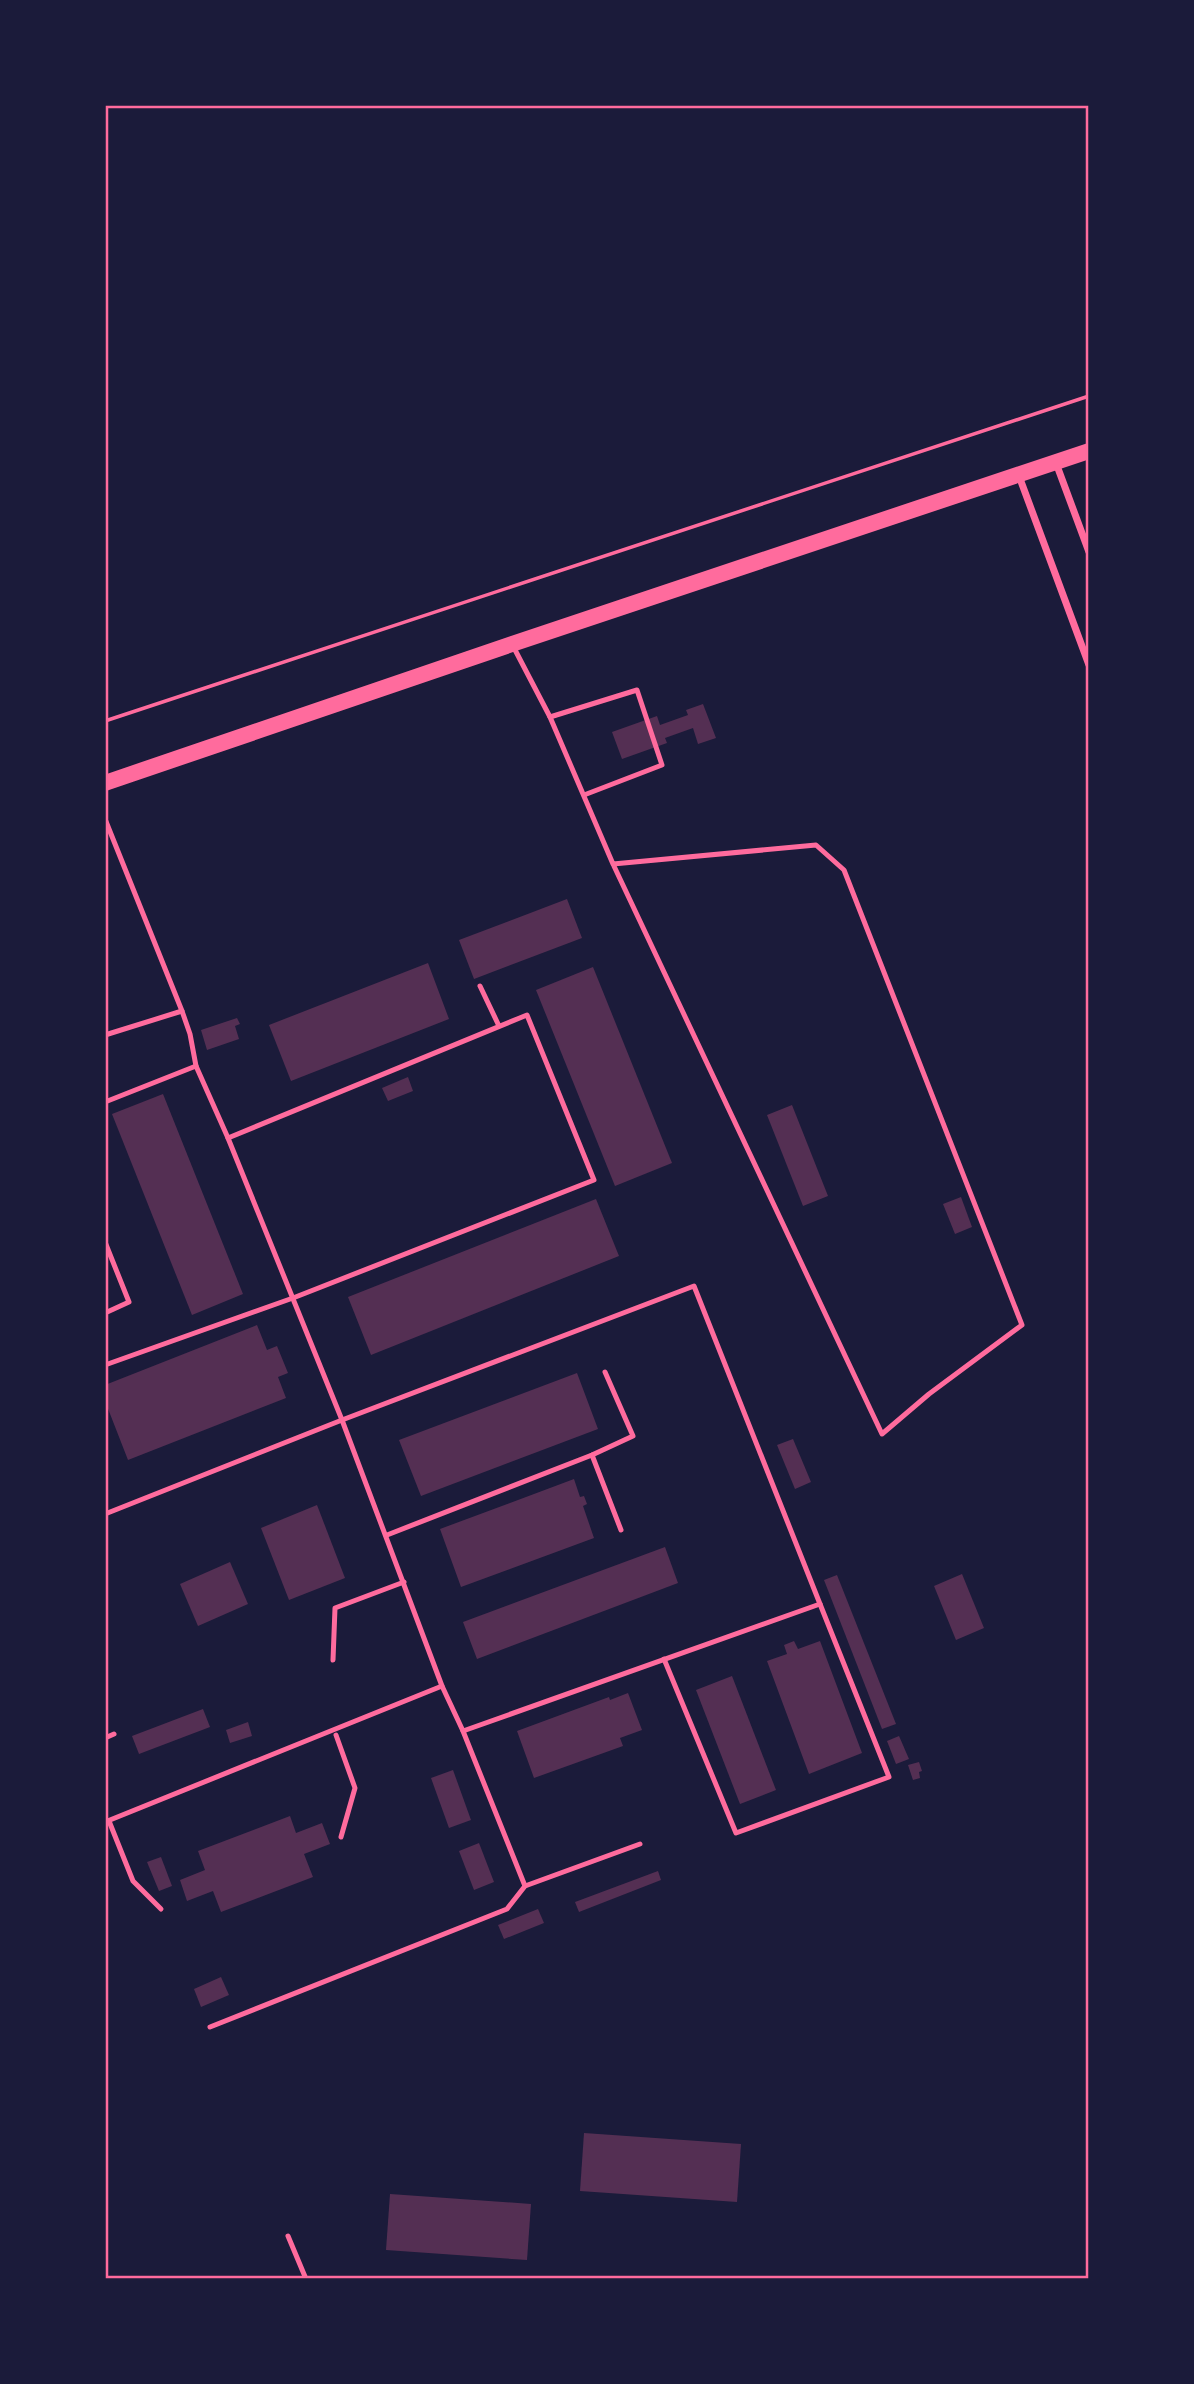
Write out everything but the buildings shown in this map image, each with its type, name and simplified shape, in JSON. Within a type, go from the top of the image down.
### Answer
[{"type":"main road","points":[[105,783],[1089,451]]},
{"type":"street","points":[[1056,463],[1089,552]]},
{"type":"street","points":[[1019,476],[1089,665]]},
{"type":"lane","points":[[512,644],[551,717],[613,864],[882,1434],[929,1394],[1022,1325],[844,870],[816,845],[613,864]]},
{"type":"lane","points":[[551,717],[637,690],[662,765],[584,795]]},
{"type":"lane","points":[[105,818],[182,1011],[196,1066],[228,1138],[342,1420],[442,1686],[463,1731],[525,1886]]},
{"type":"lane","points":[[480,986],[499,1027]]},
{"type":"lane","points":[[105,1035],[182,1011]]},
{"type":"lane","points":[[105,1365],[293,1298],[594,1180],[527,1015],[228,1138]]},
{"type":"lane","points":[[105,1102],[196,1066]]},
{"type":"lane","points":[[105,1242],[129,1302],[105,1313]]},
{"type":"lane","points":[[105,1514],[342,1420],[694,1286],[889,1777],[736,1833],[664,1659]]},
{"type":"lane","points":[[387,1535],[592,1455],[633,1436],[605,1372]]},
{"type":"lane","points":[[592,1455],[621,1530]]},
{"type":"lane","points":[[333,1660],[335,1608],[404,1582]]},
{"type":"lane","points":[[463,1731],[820,1604]]},
{"type":"lane","points":[[161,1909],[132,1881],[107,1821],[442,1686]]},
{"type":"lane","points":[[105,1738],[114,1734]]},
{"type":"lane","points":[[336,1735],[355,1788],[341,1837]]},
{"type":"lane","points":[[210,2027],[508,1909],[525,1886],[640,1844]]},
{"type":"lane","points":[[288,2236],[306,2279]]},
{"type":"path","points":[[105,721],[1089,396]]}]
